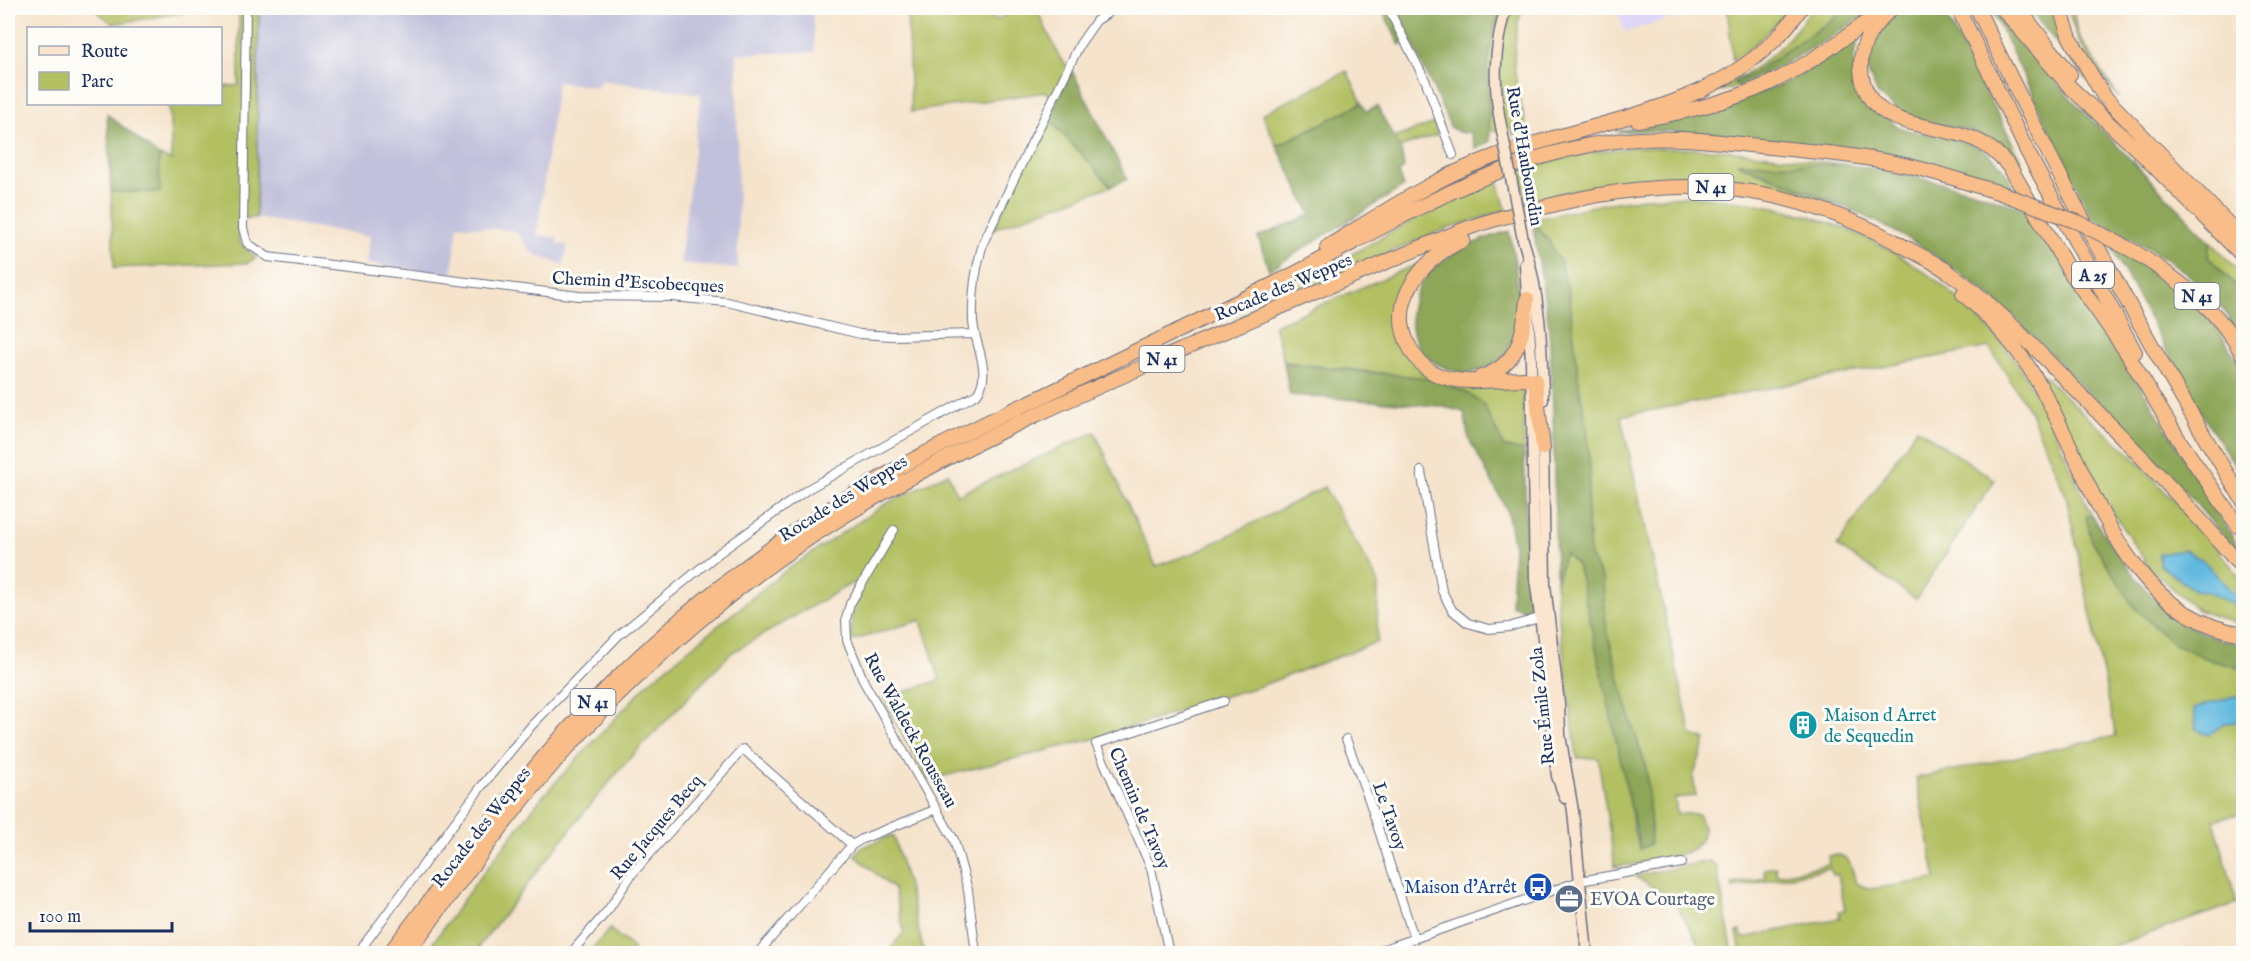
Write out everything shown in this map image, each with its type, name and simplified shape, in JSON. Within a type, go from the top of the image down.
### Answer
[{"type":"highway","points":[[1211,314],[1452,174],[1490,158],[1665,104],[1720,81],[1766,50],[1787,28],[1801,8]]},
{"type":"highway","points":[[1577,131],[1690,110],[1756,89],[1819,56],[1887,8]]},
{"type":"highway","points":[[1892,8],[1869,33],[1862,50],[1861,72],[1868,93],[1892,117],[1905,123],[1972,138],[1993,149],[2002,158],[2068,269],[2125,350],[2179,440],[2241,530]]},
{"type":"highway","name":"A 25","points":[[1958,8],[2027,151],[2073,238],[2141,362],[2241,530]]},
{"type":"highway","name":"A 25","points":[[1977,8],[2022,101],[2140,326],[2244,502]]},
{"type":"highway","points":[[2002,8],[2066,83],[2144,156]]},
{"type":"highway","points":[[2018,8],[2062,65],[2144,156],[2244,258]]},
{"type":"highway","points":[[2061,8],[2070,38],[2103,95],[2244,240]]},
{"type":"highway","name":"N 41","points":[[1211,314],[1273,285],[1457,188],[1530,160],[1599,144],[1639,139],[1692,140],[1857,157],[1909,166],[2001,193],[2080,223],[2135,252],[2182,283],[2202,300],[2224,325],[2244,357]]},
{"type":"highway","name":"N 41","points":[[1530,210],[1621,190],[1664,186],[1704,186],[1756,193],[1798,202],[1834,213],[1887,238]]},
{"type":"highway","points":[[1530,210],[1444,249],[1419,272],[1404,302],[1401,320],[1412,352],[1420,363],[1440,375],[1467,380],[1535,380],[1540,452]]},
{"type":"highway","name":"Rocade des Weppes","points":[[406,954],[525,799],[593,721],[666,650],[713,609],[802,543],[903,480],[1011,425],[1484,222],[1530,210]]},
{"type":"highway","points":[[1887,238],[1940,266],[2001,315],[2161,476],[2244,570]]},
{"type":"highway","points":[[1887,238],[1966,297],[2019,353],[2047,399],[2108,525],[2122,549],[2141,573],[2165,597],[2191,615],[2218,628],[2244,634]]},
{"type":"highway","points":[[1467,380],[1494,372],[1512,355],[1523,337],[1527,299]]},
{"type":"highway","name":"Rocade des Weppes","points":[[389,954],[512,794],[558,739],[612,682],[698,604],[804,525],[888,473],[972,429],[1211,314]]},
{"type":"main road","name":"Rue d'Haubourdin","points":[[1506,8],[1498,40],[1495,94],[1523,240],[1532,272],[1539,318],[1540,452]]},
{"type":"main road","name":"Rue d'Haubourdin","points":[[1523,240],[1531,379]]},
{"type":"main road","points":[[1540,452],[1544,616],[1551,699],[1552,745],[1557,776],[1574,835],[1587,954]]},
{"type":"street","name":"Chemin d'Escobecques","points":[[246,8],[243,214],[247,243],[268,257],[590,297],[672,297],[727,302],[860,334],[892,336],[974,334]]},
{"type":"street","points":[[357,954],[481,787],[532,725],[620,635],[719,553],[808,489],[977,394],[983,383],[984,375],[974,334],[974,283],[980,252],[1084,36],[1096,21],[1115,8]]},
{"type":"street","points":[[1388,8],[1435,102],[1453,155]]},
{"type":"street","points":[[1421,471],[1442,591],[1452,610],[1468,623],[1489,629],[1509,627],[1544,616]]},
{"type":"street","name":"Rue Waldeck Rousseau","points":[[894,530],[850,604],[846,619],[847,640],[864,682],[954,840],[966,881],[976,954]]},
{"type":"street","name":"Chemin de Tavoy","points":[[1169,954],[1151,868],[1096,744],[1224,701]]},
{"type":"street","name":"Le Tavoy","points":[[1346,739],[1369,800],[1414,938]]},
{"type":"street","name":"Rue Jacques Becq","points":[[570,954],[608,910],[632,874],[743,749],[852,845]]},
{"type":"street","points":[[757,954],[852,845],[937,809]]},
{"type":"street","points":[[1371,954],[1580,881],[1682,862]]},
{"type":"shaded area","points":[[259,8],[812,8],[815,52],[737,54],[738,269],[680,263],[701,94],[599,80],[598,87],[557,82],[537,235],[558,238],[557,244],[568,245],[563,265],[532,253],[515,231],[458,225],[452,274],[367,264],[370,236],[256,218]]},
{"type":"shaded area","points":[[1616,8],[1705,8],[1625,32]]},
{"type":"green space","points":[[93,8],[211,8],[113,24]]},
{"type":"green space","points":[[239,8],[259,8],[256,218],[238,218],[239,242],[256,258],[247,263],[114,268],[111,192],[160,192],[159,156],[172,160],[169,105],[222,105],[222,87],[239,85]]},
{"type":"green space","points":[[907,8],[992,8],[995,20],[1020,8],[1036,8],[1060,58],[1072,71],[1058,98],[1045,92],[911,112]]},
{"type":"green space","points":[[1381,8],[1501,8],[1493,33],[1487,67],[1490,141],[1476,149],[1470,132],[1461,133],[1451,128],[1411,40],[1400,45]]},
{"type":"green space","points":[[1500,8],[1522,8],[1514,55],[1516,83],[1527,130],[1513,135],[1511,128],[1490,131],[1487,67]]},
{"type":"green space","points":[[1727,8],[1789,8],[1763,37],[1733,61]]},
{"type":"green space","points":[[1812,8],[1849,8],[1754,73],[1734,83],[1739,86],[1717,92],[1758,66],[1776,51],[1792,35]]},
{"type":"green space","points":[[1849,8],[1874,8],[1825,41],[1791,60],[1739,86],[1734,83],[1754,73]]},
{"type":"green space","points":[[1899,8],[1942,8],[2022,161],[2013,159],[1998,144],[1971,131],[1921,121],[1896,108],[1878,95],[1868,72],[1869,48],[1879,31]]},
{"type":"green space","points":[[1991,8],[2063,90],[2210,241],[2208,257],[2243,293],[2243,341],[2224,310],[2185,272],[2154,251],[2092,218]]},
{"type":"green space","points":[[2028,8],[2056,8],[2068,49],[2088,81]]},
{"type":"green space","points":[[2068,8],[2073,8],[2077,33],[2119,98],[2094,66],[2082,45],[2076,34]]},
{"type":"green space","points":[[1861,34],[1854,56],[1855,70],[1893,123],[1908,130],[1978,147],[1998,163],[2013,188],[1896,156],[1863,151],[1734,136],[1666,131],[1615,132],[1700,114],[1783,84],[1821,63]]},
{"type":"green space","points":[[1072,71],[1127,179],[1111,186],[1048,118]]},
{"type":"green space","points":[[1347,71],[1362,103],[1277,146],[1262,114]]},
{"type":"green space","points":[[1362,103],[1366,112],[1377,106],[1401,151],[1404,167],[1399,173],[1403,187],[1269,270],[1258,237],[1311,215],[1277,146]]},
{"type":"green space","points":[[107,114],[159,156],[160,192],[111,192]]},
{"type":"green space","points":[[1048,118],[1111,186],[993,229]]},
{"type":"green space","points":[[1434,123],[1437,135],[1399,148],[1394,138]]},
{"type":"green space","points":[[1636,147],[1728,150],[1849,165],[1739,164],[1849,209],[1808,196],[1767,187],[1728,181],[1688,179],[1609,184],[1526,203],[1519,170],[1577,155]]},
{"type":"green space","points":[[1737,163],[1849,165],[1895,172],[1970,190],[2028,210],[2119,351],[2243,554],[2243,560],[2188,494],[2013,316],[1981,289],[1931,253],[1877,222],[1825,198]]},
{"type":"green space","points":[[1497,177],[1506,210],[1437,232],[1235,320],[1439,205]]},
{"type":"green space","points":[[1691,196],[1768,206],[1806,215],[1841,227],[1876,243],[1909,261],[1940,284],[1993,332],[2008,350],[2047,415],[2065,455],[2092,516],[2087,516],[2092,539],[2210,660],[2243,669],[2243,813],[2214,820],[2237,903],[2093,953],[1741,953],[1737,932],[1740,931],[1743,938],[1840,918],[1839,911],[1845,910],[1838,875],[1832,875],[1830,868],[1733,888],[1732,884],[1765,878],[1764,869],[1775,867],[1777,875],[1829,864],[1828,856],[1835,855],[1841,855],[1848,861],[1856,883],[1870,889],[1936,879],[1916,778],[2116,736],[2066,496],[2030,411],[1989,347],[1621,416],[1691,734],[1706,740],[1693,777],[1696,796],[1675,798],[1677,814],[1698,814],[1703,831],[1697,845],[1677,856],[1615,867],[1598,758],[1577,758],[1557,605],[1556,582],[1564,552],[1577,565],[1583,588],[1630,803],[1634,831],[1640,849],[1650,844],[1651,828],[1646,768],[1606,627],[1603,581],[1590,556],[1587,509],[1590,471],[1587,425],[1580,392],[1569,293],[1548,240],[1532,220],[1602,204],[1644,198]]},
{"type":"green space","points":[[1532,220],[1548,240],[1560,261],[1569,293],[1580,392],[1587,425],[1590,471],[1587,509],[1590,556],[1603,581],[1606,627],[1646,768],[1651,828],[1650,844],[1640,849],[1583,588],[1577,565],[1565,553],[1556,582],[1549,327]]},
{"type":"green space","points":[[1509,231],[1518,295],[1516,327],[1511,342],[1504,356],[1486,368],[1470,373],[1447,369],[1428,358],[1416,341],[1411,314],[1415,297],[1422,282],[1446,259],[1477,242]]},
{"type":"green space","points":[[2210,241],[2243,275],[2243,293],[2208,257]]},
{"type":"green space","points":[[2111,247],[2148,265],[2192,299],[2216,326],[2238,361],[2244,377],[2243,479],[2188,391]]},
{"type":"green space","points":[[1419,263],[1408,280],[1397,306],[1400,329],[1421,372],[1523,384],[1524,451],[1504,447],[1496,431],[1434,379],[1284,362],[1274,325]]},
{"type":"green space","points":[[1284,363],[1434,379],[1467,393],[1484,405],[1504,447],[1524,451],[1529,612],[1511,605],[1514,548],[1507,510],[1469,439],[1464,412],[1440,406],[1290,395]]},
{"type":"green space","points":[[2034,366],[2085,415],[2130,453],[2213,544],[2243,581],[2243,626],[2198,610],[2150,569],[2089,475]],"holes":[[[2159,554],[2235,605],[2205,591],[2194,590],[2160,565]]]},
{"type":"green space","points":[[1917,428],[1995,480],[1916,599],[1837,546]]},
{"type":"green space","points":[[1095,432],[1156,566],[1196,552],[1324,487],[1378,581],[1377,642],[1255,688],[1101,737],[928,780],[883,699],[940,680],[921,620],[851,641],[852,615],[860,590],[852,583],[731,653],[629,759],[581,816],[479,946],[482,953],[425,954],[471,889],[542,797],[649,682],[785,571],[884,505],[948,473],[957,495]]},
{"type":"green space","points":[[2086,516],[2092,516],[2115,551],[2141,584],[2171,613],[2207,635],[2243,645],[2243,669],[2210,660],[2172,643],[2134,607],[2091,539]]},
{"type":"green space","points":[[893,835],[924,953],[887,953],[904,932],[894,890],[855,855],[861,848]]},
{"type":"green space","points":[[1709,861],[1716,865],[1733,953],[1705,953],[1672,898],[1634,876]]},
{"type":"green space","points":[[610,929],[634,949],[630,953],[588,953]]},
{"type":"water","points":[[2184,550],[2203,560],[2242,603],[2235,605],[2205,591],[2194,590],[2160,565],[2159,554]]},
{"type":"water","points":[[2243,695],[2243,720],[2224,724],[2208,735],[2196,729],[2194,708]]},
{"type":"place","name":"Maison d Arret de Sequedin","points":[[1803,725]]},
{"type":"place","name":"Maison d'Arrêt","points":[[1538,887]]},
{"type":"place","name":"EVOA Courtage","points":[[1569,899]]}]
